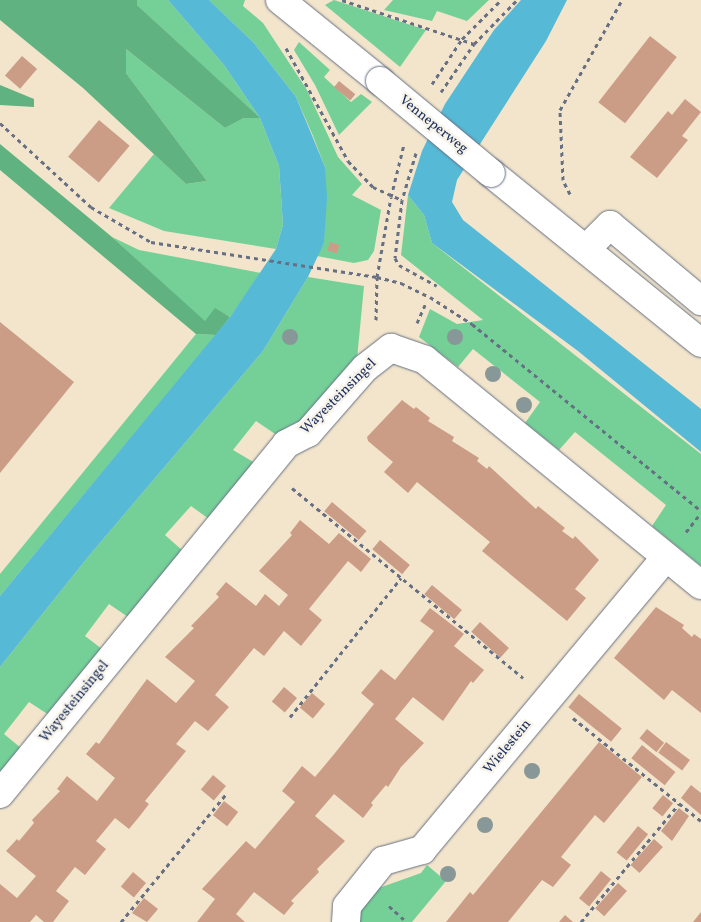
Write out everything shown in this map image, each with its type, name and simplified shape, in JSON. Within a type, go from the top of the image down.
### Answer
[{"type":"street","name":"Venneperweg","points":[[280,0],[701,343]]},
{"type":"street","points":[[586,249],[610,225],[701,301]]},
{"type":"street","points":[[390,348],[425,360],[701,586]]},
{"type":"street","name":"Wayesteinsingel","points":[[0,794],[286,444],[308,433],[365,368],[390,348]]},
{"type":"street","name":"Wielestein","points":[[346,922],[347,906],[383,861],[422,850],[666,557]]},
{"type":"path","points":[[342,0],[474,44]]},
{"type":"path","points":[[430,88],[462,39],[501,0]]},
{"type":"path","points":[[610,225],[581,205],[570,194],[563,180],[560,110],[622,0]]},
{"type":"path","points":[[285,47],[348,161],[360,176],[391,197],[402,200]]},
{"type":"path","points":[[0,122],[91,207],[151,242],[377,277],[419,291],[472,324],[701,511]]},
{"type":"path","points":[[390,348],[376,337],[377,277],[391,197],[406,138]]},
{"type":"path","points":[[416,326],[425,305]]},
{"type":"path","points":[[266,467],[701,821]]},
{"type":"path","points":[[290,717],[401,578]]},
{"type":"path","points":[[121,922],[226,794]]},
{"type":"path","points":[[581,922],[679,804]]},
{"type":"green space","points":[[0,0],[137,0],[137,5],[260,118],[244,118],[225,128],[126,49],[126,73],[207,181],[186,184],[83,88],[0,20]]},
{"type":"green space","points":[[137,0],[168,0],[224,65],[260,118],[279,166],[283,225],[276,249],[164,231],[109,208],[154,154],[186,184],[207,181],[126,73],[126,49],[225,128],[244,118],[259,118],[137,5]]},
{"type":"green space","points":[[209,0],[245,0],[243,6],[263,23],[307,90],[338,157],[362,184],[352,195],[381,210],[374,251],[368,260],[354,263],[317,256],[324,243],[325,167],[313,136],[296,97],[254,43]]},
{"type":"green space","points":[[334,0],[426,30],[400,67],[325,5]]},
{"type":"green space","points":[[393,0],[489,0],[467,21],[437,11],[432,21],[384,10]]},
{"type":"green space","points":[[299,42],[330,70],[324,77],[351,102],[361,94],[372,102],[339,135],[315,85],[294,50]]},
{"type":"green space","points":[[0,85],[34,99],[34,107],[0,105]]},
{"type":"green space","points":[[0,144],[112,237],[205,321],[215,308],[230,317],[216,335],[196,334],[0,170]]},
{"type":"green space","points":[[408,195],[424,215],[432,243],[701,454],[701,566],[652,526],[666,505],[575,432],[559,450],[525,423],[540,402],[473,349],[458,367],[419,337],[430,309],[457,324],[483,320],[401,255]]},
{"type":"green space","points":[[112,237],[139,250],[261,273],[230,317],[215,309],[205,322]]},
{"type":"green space","points":[[308,277],[364,286],[357,359],[309,417],[287,427],[278,436],[256,421],[233,450],[255,463],[209,519],[191,506],[165,535],[183,551],[128,617],[109,604],[85,636],[102,649],[49,715],[29,702],[4,734],[21,748],[0,774],[0,667],[88,557],[263,351]]},
{"type":"green space","points":[[196,334],[216,335],[0,596],[0,574]]},
{"type":"green space","points":[[427,865],[446,881],[412,922],[358,922],[359,911],[379,888],[421,873]]},
{"type":"water","points":[[168,0],[209,0],[254,43],[296,97],[325,167],[327,198],[324,243],[308,277],[263,351],[88,557],[0,667],[0,596],[230,317],[276,249],[283,225],[279,166],[260,118],[224,65]]},
{"type":"water","points":[[521,0],[567,0],[546,41],[457,180],[452,202],[463,220],[701,409],[701,452],[578,351],[432,243],[424,215],[408,195],[422,151],[445,104],[494,30]]},
{"type":"building","points":[[650,36],[677,57],[625,123],[598,102]]},
{"type":"building","points":[[22,56],[37,69],[20,89],[5,76]]},
{"type":"building","points":[[339,81],[355,94],[350,100],[334,87]]},
{"type":"building","points":[[685,99],[701,112],[682,136],[688,140],[657,178],[630,157],[668,111],[672,115]]},
{"type":"building","points":[[99,120],[130,146],[99,182],[68,157]]},
{"type":"building","points":[[330,242],[340,245],[337,254],[327,251]]},
{"type":"building","points":[[0,322],[74,382],[0,473]]},
{"type":"building","points":[[402,400],[414,409],[416,407],[430,418],[428,421],[454,437],[452,441],[479,458],[477,461],[487,469],[489,466],[536,509],[538,506],[565,528],[562,531],[573,539],[575,536],[599,560],[575,589],[586,598],[567,621],[482,551],[490,542],[417,482],[408,493],[384,472],[393,462],[368,441],[367,437]]},
{"type":"building","points":[[332,502],[366,531],[359,540],[324,511]]},
{"type":"building","points":[[300,520],[329,544],[339,533],[371,559],[361,572],[348,561],[309,609],[322,620],[301,646],[284,631],[264,656],[254,648],[215,695],[229,707],[208,731],[195,721],[176,744],[186,751],[145,801],[149,804],[139,817],[129,829],[115,818],[96,841],[106,849],[85,875],[75,867],[56,891],[69,901],[53,922],[44,922],[36,915],[30,922],[0,922],[0,884],[17,898],[36,876],[6,851],[17,839],[19,841],[34,823],[32,820],[60,791],[57,789],[67,776],[97,801],[115,778],[86,754],[96,742],[99,744],[147,679],[176,703],[195,681],[165,657],[194,628],[191,626],[219,597],[216,594],[226,582],[256,606],[265,594],[279,606],[288,595],[259,571],[292,535],[290,533]]},
{"type":"building","points":[[380,540],[410,565],[402,574],[372,549]]},
{"type":"building","points":[[432,585],[462,610],[454,619],[424,594]]},
{"type":"building","points":[[656,607],[684,625],[682,628],[692,637],[694,634],[701,639],[701,713],[672,690],[664,700],[614,658]]},
{"type":"building","points":[[430,608],[464,634],[454,646],[484,670],[473,683],[471,681],[443,721],[413,697],[395,719],[424,743],[401,767],[388,787],[386,785],[371,803],[373,805],[363,818],[334,794],[315,816],[345,841],[317,869],[319,872],[291,901],[294,903],[284,915],[254,892],[236,914],[245,922],[197,922],[215,899],[202,889],[246,841],[255,849],[295,802],[282,791],[302,766],[315,777],[374,704],[361,693],[381,669],[395,680],[434,631],[420,621]]},
{"type":"building","points":[[480,622],[509,648],[500,658],[471,632]]},
{"type":"building","points":[[284,687],[297,698],[285,712],[272,702]]},
{"type":"building","points":[[312,693],[325,704],[313,718],[300,708]]},
{"type":"building","points":[[579,694],[622,729],[611,742],[568,707]]},
{"type":"building","points":[[647,729],[664,743],[657,752],[639,738]]},
{"type":"building","points":[[599,742],[642,777],[604,823],[595,815],[561,857],[571,865],[553,887],[542,880],[508,922],[446,922],[470,892],[473,895]]},
{"type":"building","points":[[666,742],[690,760],[682,770],[658,752]]},
{"type":"building","points":[[642,745],[675,772],[665,785],[631,758]]},
{"type":"building","points":[[213,775],[226,786],[214,800],[201,790]]},
{"type":"building","points":[[691,785],[701,793],[701,815],[681,798]]},
{"type":"building","points":[[663,795],[673,803],[662,816],[652,808]]},
{"type":"building","points":[[224,801],[238,812],[227,826],[213,815]]},
{"type":"building","points":[[679,808],[689,816],[672,841],[661,831]]},
{"type":"building","points":[[638,826],[648,834],[627,861],[617,852]]},
{"type":"building","points":[[654,839],[663,847],[639,873],[631,865]]},
{"type":"building","points":[[601,871],[611,879],[589,906],[579,898]]},
{"type":"building","points":[[133,872],[146,883],[134,897],[121,887]]},
{"type":"building","points":[[618,883],[627,891],[604,916],[595,908]]},
{"type":"building","points":[[144,898],[158,909],[147,922],[132,913]]},
{"type":"building","points":[[701,912],[701,922],[693,922]]},
{"type":"building","points":[[565,915],[573,922],[559,922]]}]
